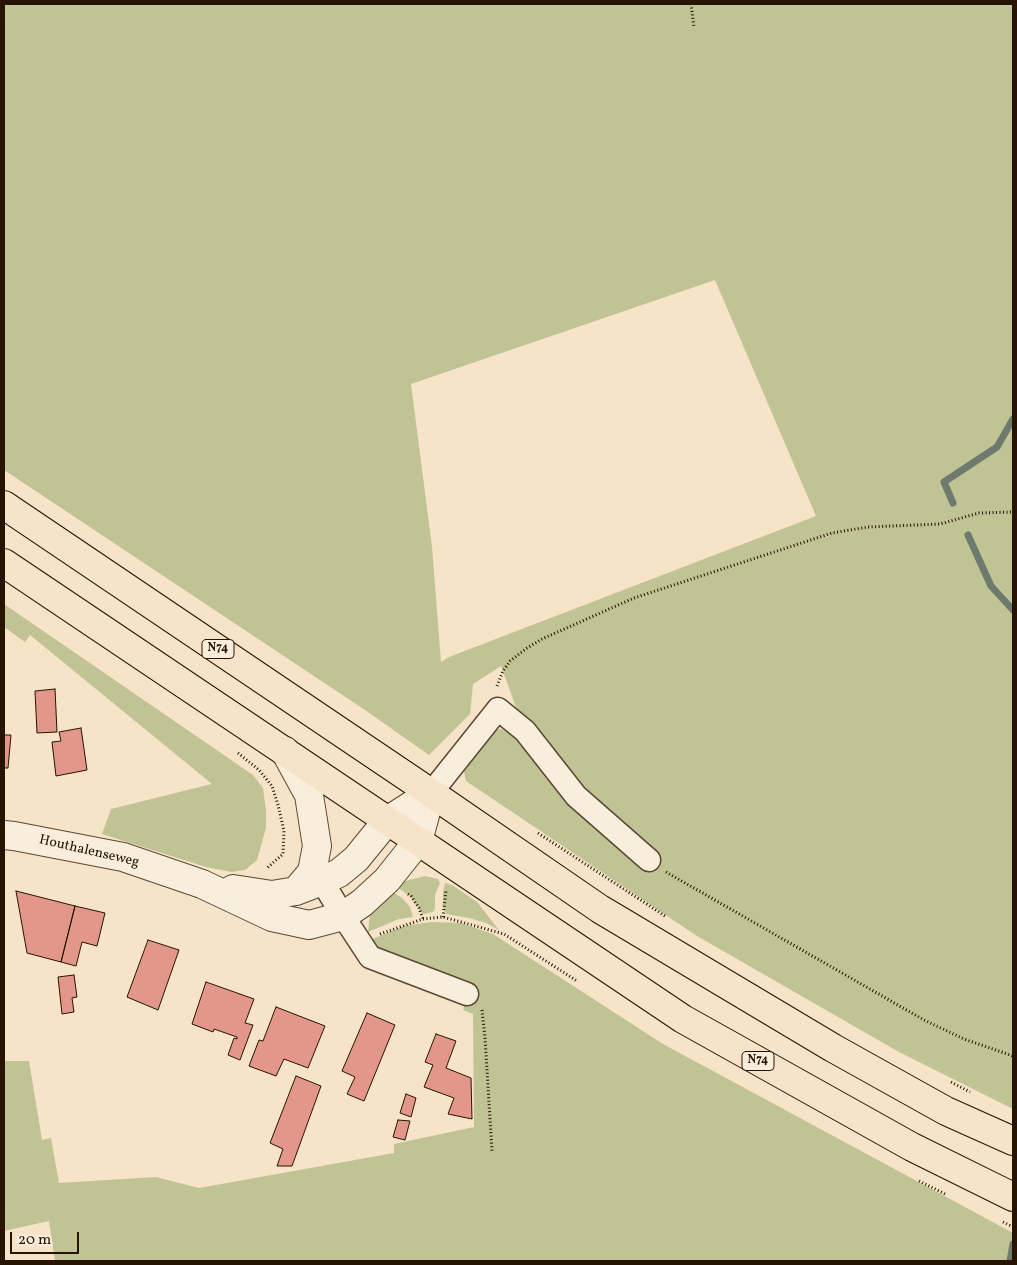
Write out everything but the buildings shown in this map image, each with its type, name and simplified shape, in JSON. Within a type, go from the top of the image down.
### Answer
[{"type":"highway","name":"N74","points":[[4,504],[431,793],[600,910],[841,1053],[946,1111],[1013,1141]]},
{"type":"highway","name":"N74","points":[[4,563],[684,1019],[912,1147],[1013,1197]]},
{"type":"street","points":[[431,793],[498,709],[525,731],[576,796],[649,860]]},
{"type":"street","points":[[285,752],[309,795],[317,846],[312,872],[296,892]]},
{"type":"street","name":"Houthalenseweg","points":[[202,884],[272,895],[296,892],[339,873],[356,859],[387,821],[431,793]]},
{"type":"street","name":"Houthalenseweg","points":[[4,835],[123,857],[202,884],[272,917],[309,925],[343,916],[362,903],[387,880],[418,841],[431,793]]},
{"type":"street","points":[[322,881],[370,957],[468,994]]},
{"type":"path","points":[[691,4],[694,27]]},
{"type":"path","points":[[498,709],[496,689],[499,680],[510,662],[523,651],[542,639],[634,598],[832,533],[868,527],[940,524],[980,513],[1013,512]]},
{"type":"path","points":[[232,748],[259,770],[272,786],[278,805],[284,831],[283,854],[270,867],[264,870]]},
{"type":"path","points":[[530,828],[668,918]]},
{"type":"path","points":[[649,860],[720,904],[924,1020],[964,1039],[1013,1056]]},
{"type":"path","points":[[359,941],[423,920],[443,917],[504,934],[578,982]]},
{"type":"path","points":[[468,994],[481,1006],[485,1038],[492,1151]]},
{"type":"path","points":[[950,1082],[977,1095]]},
{"type":"path","points":[[918,1180],[952,1198]]},
{"type":"path","points":[[996,1218],[1013,1227]]},
{"type":"green space","points":[[4,4],[1013,4],[1013,1109],[899,1052],[697,936],[466,781],[463,767],[488,732],[501,729],[520,739],[526,735],[501,666],[473,684],[470,714],[429,755],[365,710],[4,470]],"holes":[[[715,280],[816,516],[449,657],[441,662],[432,547],[411,384]]]},
{"type":"green space","points":[[4,604],[253,775],[263,788],[266,811],[266,828],[257,860],[245,870],[231,872],[206,867],[102,834],[111,809],[212,784],[30,635],[25,642],[4,627]]},
{"type":"green space","points":[[425,876],[438,879],[440,883],[435,895],[435,909],[433,912],[424,914],[411,897],[397,887],[405,881]]},
{"type":"green space","points":[[445,883],[452,885],[477,902],[499,930],[486,923],[446,914],[443,907]]},
{"type":"green space","points":[[391,891],[402,898],[410,907],[413,917],[399,919],[368,932],[370,913]]},
{"type":"green space","points":[[431,922],[461,923],[493,934],[663,1044],[1013,1233],[1013,1261],[55,1261],[49,1221],[4,1231],[4,1061],[29,1061],[42,1140],[51,1138],[59,1183],[156,1177],[199,1188],[394,1153],[394,1144],[474,1127],[473,1014],[463,1010],[472,985],[377,950],[370,940],[404,926]]},
{"type":"waterway","points":[[953,503],[944,482],[997,447],[1013,419]]},
{"type":"waterway","points":[[968,535],[991,586],[1013,610]]},
{"type":"waterway","points":[[1010,1261],[1013,1244]]}]
